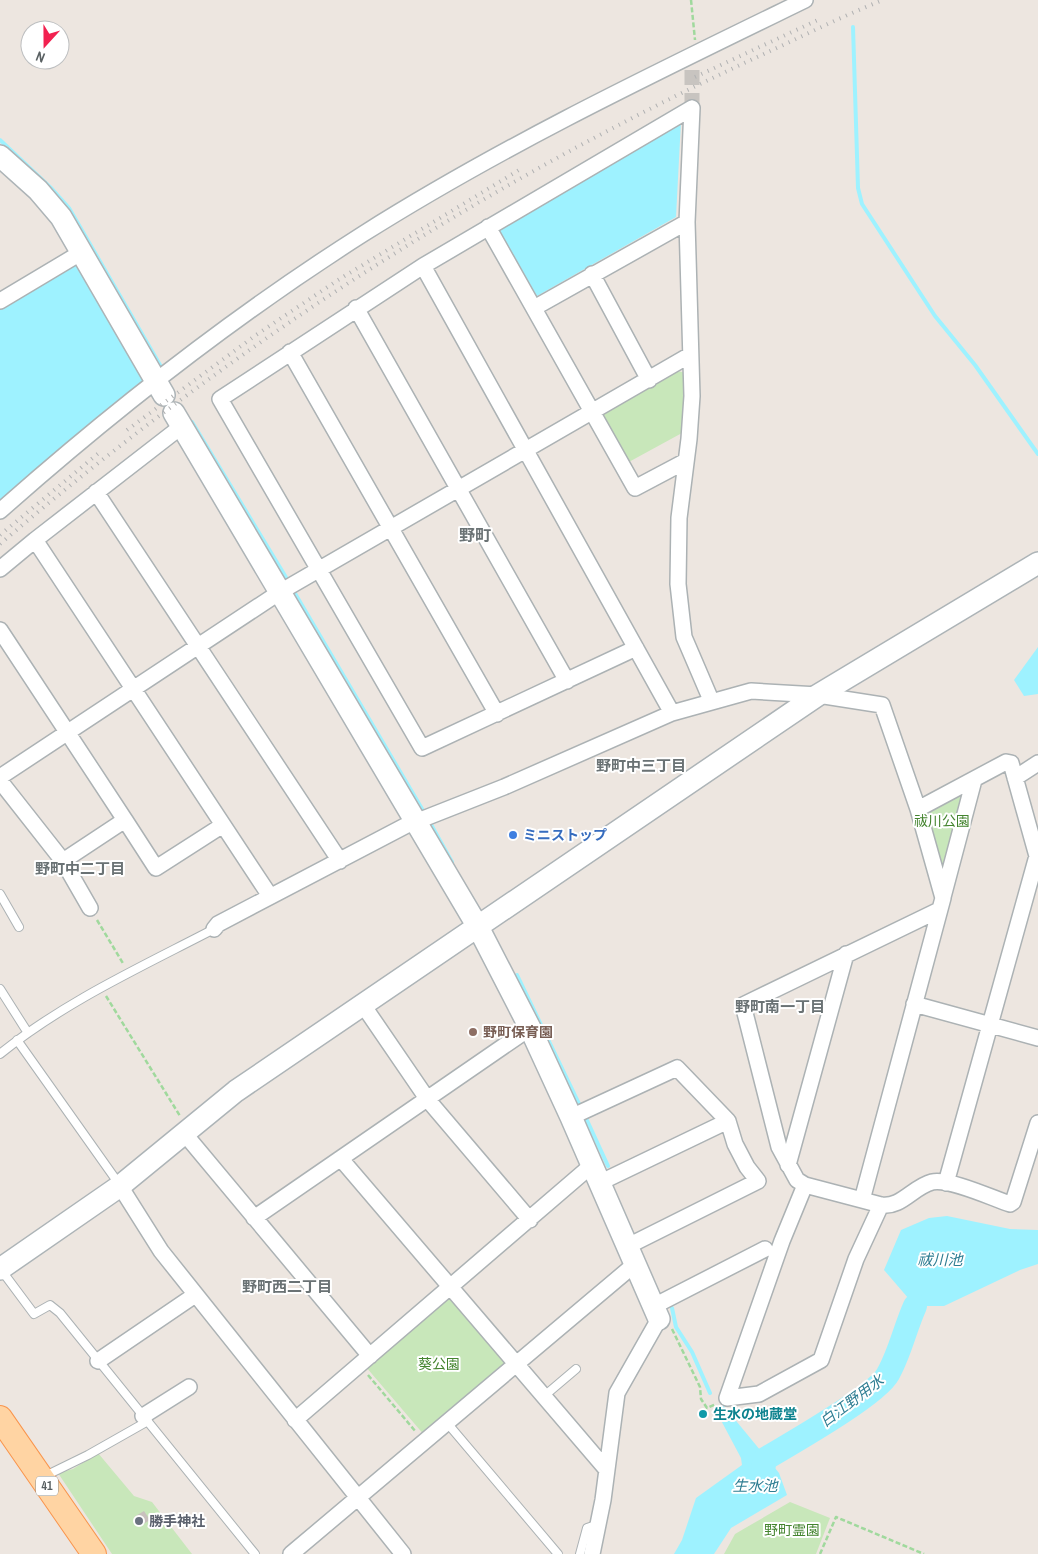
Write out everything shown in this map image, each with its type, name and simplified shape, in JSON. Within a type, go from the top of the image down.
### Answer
[{"type":"main road","name":"41","points":[[0,1418],[94,1554]]},
{"type":"street","points":[[0,569],[96,492],[169,404],[226,326],[364,233],[456,179],[553,125],[805,0]]},
{"type":"street","points":[[636,648],[422,748],[220,399],[356,308],[423,266],[692,108],[687,222],[692,396],[679,518],[680,610],[684,637],[711,700]]},
{"type":"street","points":[[0,156],[38,190],[61,217],[169,404],[287,588],[424,819],[573,1117],[657,1312]]},
{"type":"street","points":[[534,308],[687,222]]},
{"type":"street","points":[[488,227],[635,488],[686,461]]},
{"type":"street","points":[[0,301],[82,252]]},
{"type":"street","points":[[423,266],[672,713]]},
{"type":"street","points":[[592,274],[648,380]]},
{"type":"street","points":[[356,308],[567,681]]},
{"type":"street","points":[[290,352],[497,714]]},
{"type":"street","points":[[0,777],[287,588],[690,356]]},
{"type":"street","points":[[0,511],[65,454],[144,392],[169,404]]},
{"type":"street","points":[[96,492],[340,861]]},
{"type":"street","points":[[35,540],[270,896]]},
{"type":"street","points":[[0,1269],[120,1186],[236,1091],[818,695],[1038,563]]},
{"type":"street","points":[[0,630],[156,868],[223,824]]},
{"type":"street","points":[[214,929],[218,924],[270,896],[424,819],[672,713],[711,700],[751,691],[818,695],[882,705],[918,809],[941,904]]},
{"type":"street","points":[[918,809],[1006,762],[1011,763],[1037,856],[1038,877]]},
{"type":"street","points":[[1015,778],[1038,763]]},
{"type":"street","points":[[862,1200],[974,780]]},
{"type":"street","points":[[0,781],[63,861],[90,908]]},
{"type":"street","points":[[63,861],[125,820]]},
{"type":"street","points":[[946,1183],[1037,856]]},
{"type":"street","points":[[941,904],[743,1005],[780,1147],[796,1180],[805,1185],[881,1205],[890,1207],[934,1181],[946,1183],[1010,1204],[1013,1202],[1038,1123]]},
{"type":"street","points":[[788,1165],[846,954]]},
{"type":"street","points":[[914,1004],[1038,1038]]},
{"type":"street","points":[[363,1005],[428,1100],[530,1220]]},
{"type":"street","points":[[254,1218],[530,1028]]},
{"type":"street","points":[[292,1554],[426,1443],[515,1365],[631,1255],[758,1181],[747,1167],[735,1144],[728,1121],[677,1068],[573,1117]]},
{"type":"street","points":[[295,1420],[449,1286],[530,1220],[596,1174],[728,1121]]},
{"type":"street","points":[[186,1132],[364,1360]]},
{"type":"street","points":[[341,1159],[606,1470]]},
{"type":"street","points":[[805,1185],[782,1241],[727,1398],[759,1394],[821,1360],[856,1259],[881,1205]]},
{"type":"street","points":[[120,1186],[161,1251],[403,1554]]},
{"type":"street","points":[[592,1554],[599,1524],[617,1393],[657,1312],[764,1249]]},
{"type":"street","points":[[98,1361],[195,1295]]},
{"type":"street","points":[[145,1419],[189,1388]]},
{"type":"lane","points":[[0,894],[19,927]]},
{"type":"lane","points":[[0,1054],[28,1032],[101,988],[214,929]]},
{"type":"lane","points":[[0,989],[28,1032]]},
{"type":"lane","points":[[17,1040],[120,1186]]},
{"type":"lane","points":[[0,1269],[34,1314],[50,1305],[60,1313],[255,1554]]},
{"type":"lane","points":[[543,1397],[576,1370]]},
{"type":"lane","points":[[41,1478],[88,1455],[145,1419]]},
{"type":"lane","points":[[448,1424],[558,1554]]},
{"type":"lane","points":[[580,1554],[587,1528],[599,1524]]},
{"type":"path","points":[[691,0],[696,54]]},
{"type":"path","points":[[90,908],[129,974]]},
{"type":"path","points":[[101,988],[186,1132]]},
{"type":"path","points":[[657,1312],[667,1319],[700,1388],[701,1399],[707,1408],[727,1398]]},
{"type":"path","points":[[364,1360],[426,1443]]},
{"type":"path","points":[[820,1554],[836,1517],[924,1554]]},
{"type":"green space","points":[[677,371],[687,373],[688,400],[682,433],[627,463],[601,419],[604,414]]},
{"type":"green space","name":"祓川公園","points":[[963,790],[966,794],[942,880],[924,818],[928,810]]},
{"type":"green space","name":"葵公園","points":[[445,1298],[453,1299],[506,1361],[504,1369],[425,1436],[366,1367]]},
{"type":"green space","points":[[98,1453],[134,1496],[152,1502],[192,1554],[112,1554],[58,1473],[73,1469]]},
{"type":"green space","name":"野町霊園","points":[[790,1502],[830,1518],[816,1554],[724,1554],[735,1534]]},
{"type":"water","points":[[681,121],[676,217],[537,296],[499,231]]},
{"type":"water","points":[[74,264],[79,266],[146,382],[0,505],[0,310]]},
{"type":"water","points":[[1038,647],[1038,694],[1024,696],[1014,680]]},
{"type":"water","name":"祓川池","points":[[947,1216],[1010,1229],[1038,1230],[1038,1264],[1020,1270],[944,1306],[915,1306],[884,1270],[901,1230],[929,1218]]},
{"type":"water","name":"生水池","points":[[723,1405],[779,1473],[787,1495],[731,1528],[714,1554],[674,1554],[682,1540],[696,1498],[742,1465],[741,1458],[715,1409]]},
{"type":"building","points":[[144,1511],[150,1520],[140,1526],[134,1517]]},
{"type":"waterway","points":[[853,27],[858,188],[862,204],[935,316],[975,365],[1038,454]]},
{"type":"waterway","points":[[0,140],[52,189],[69,208],[160,365]]},
{"type":"waterway","points":[[192,422],[290,584]]},
{"type":"waterway","points":[[293,590],[425,814]]},
{"type":"waterway","points":[[429,821],[452,862]]},
{"type":"waterway","points":[[517,975],[582,1110]]},
{"type":"waterway","points":[[585,1116],[608,1166]]},
{"type":"waterway","name":"白江野用水","points":[[757,1488],[760,1487],[765,1459],[832,1419],[881,1383],[892,1366],[915,1306]]},
{"type":"waterway","points":[[672,1308],[676,1327],[692,1352],[710,1393]]},
{"type":"tunnel","points":[[692,69],[692,108]]},
{"type":"railway","points":[[0,544],[87,472],[267,338],[361,275],[456,216],[554,160],[654,107],[819,28],[883,0]]},
{"type":"railway","points":[[695,77],[820,19]]},
{"type":"railway","points":[[127,430],[256,335],[338,280],[519,170]]},
{"type":"railway","points":[[0,535],[100,452]]},
{"type":"place","name":"ミニストップ","points":[[513,835]]},
{"type":"place","name":"野町保育園","points":[[473,1032]]},
{"type":"place","name":"生水の地蔵堂","points":[[703,1414]]},
{"type":"place","name":"勝手神社","points":[[139,1521]]},
{"type":"district","name":"野町","points":[[475,535]]},
{"type":"district","name":"野町中三丁目","points":[[641,766]]},
{"type":"district","name":"野町中二丁目","points":[[80,869]]},
{"type":"district","name":"野町南一丁目","points":[[780,1007]]},
{"type":"district","name":"野町西二丁目","points":[[287,1287]]}]
